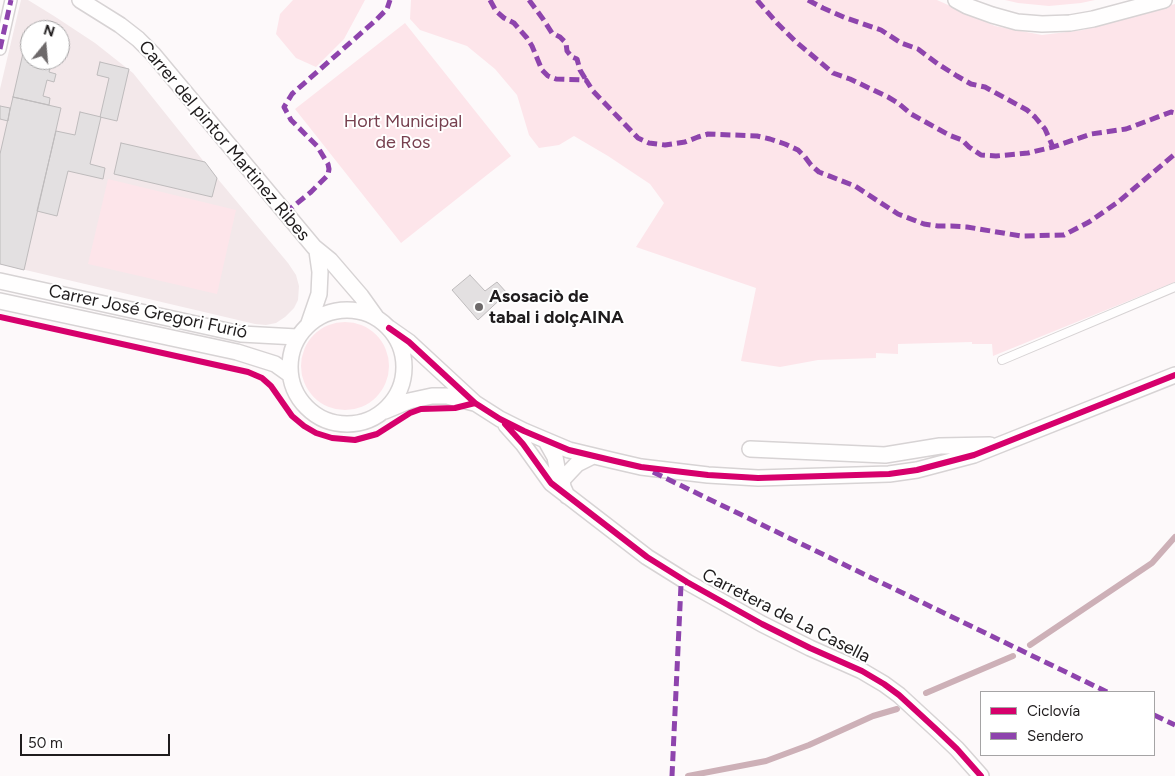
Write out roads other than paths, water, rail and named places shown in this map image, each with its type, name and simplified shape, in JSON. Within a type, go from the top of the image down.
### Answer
[{"type":"street","points":[[0,49],[11,0]]},
{"type":"street","name":"Carrer del pintor Martinez Ribes","points":[[80,0],[120,25],[153,54],[318,251],[330,260],[349,281],[376,317]]},
{"type":"street","points":[[956,0],[967,6],[1017,22],[1042,24],[1070,23],[1093,19],[1164,0]]},
{"type":"street","name":"Carrer del pintor Martinez Ribes","points":[[309,323],[319,294],[320,272],[318,251]]},
{"type":"street","name":"Carrer José Gregori Furió","points":[[0,281],[241,334],[297,337]]},
{"type":"street","name":"Carrer José Gregori Furió","points":[[0,301],[237,352],[275,364],[289,374]]},
{"type":"street","points":[[475,403],[447,396],[432,396],[409,401],[364,421],[344,424],[324,420],[307,409],[295,393],[289,374],[290,354],[297,337],[309,323],[326,313],[344,309],[360,311],[376,317],[409,342],[475,403],[500,419],[569,450],[641,467],[718,476],[758,478],[889,474],[948,463],[974,455],[1175,375]]},
{"type":"street","points":[[381,413],[394,398],[402,381],[404,362],[399,344],[389,328]]},
{"type":"street","name":"Carretera de La Casella","points":[[500,419],[523,444],[550,483],[647,557],[762,624],[862,671],[884,684],[899,695],[937,730],[981,776]]},
{"type":"street","points":[[546,440],[554,457],[567,496]]},
{"type":"street","points":[[750,449],[886,455],[940,446],[1002,444]]},
{"type":"street","points":[[562,480],[577,464],[593,456]]},
{"type":"lane","points":[[1002,360],[1175,287]]},
{"type":"waterway","points":[[1030,645],[1152,563],[1175,537]]},
{"type":"waterway","points":[[926,693],[1013,656]]},
{"type":"waterway","points":[[688,776],[766,761],[809,745],[873,716],[897,709]]},
{"type":"place","name":"Asosaciò de tabal i dolçAINA","points":[[479,307]]},
{"type":"park label","name":"Hort Municipal de Ros","points":[[403,132]]}]
